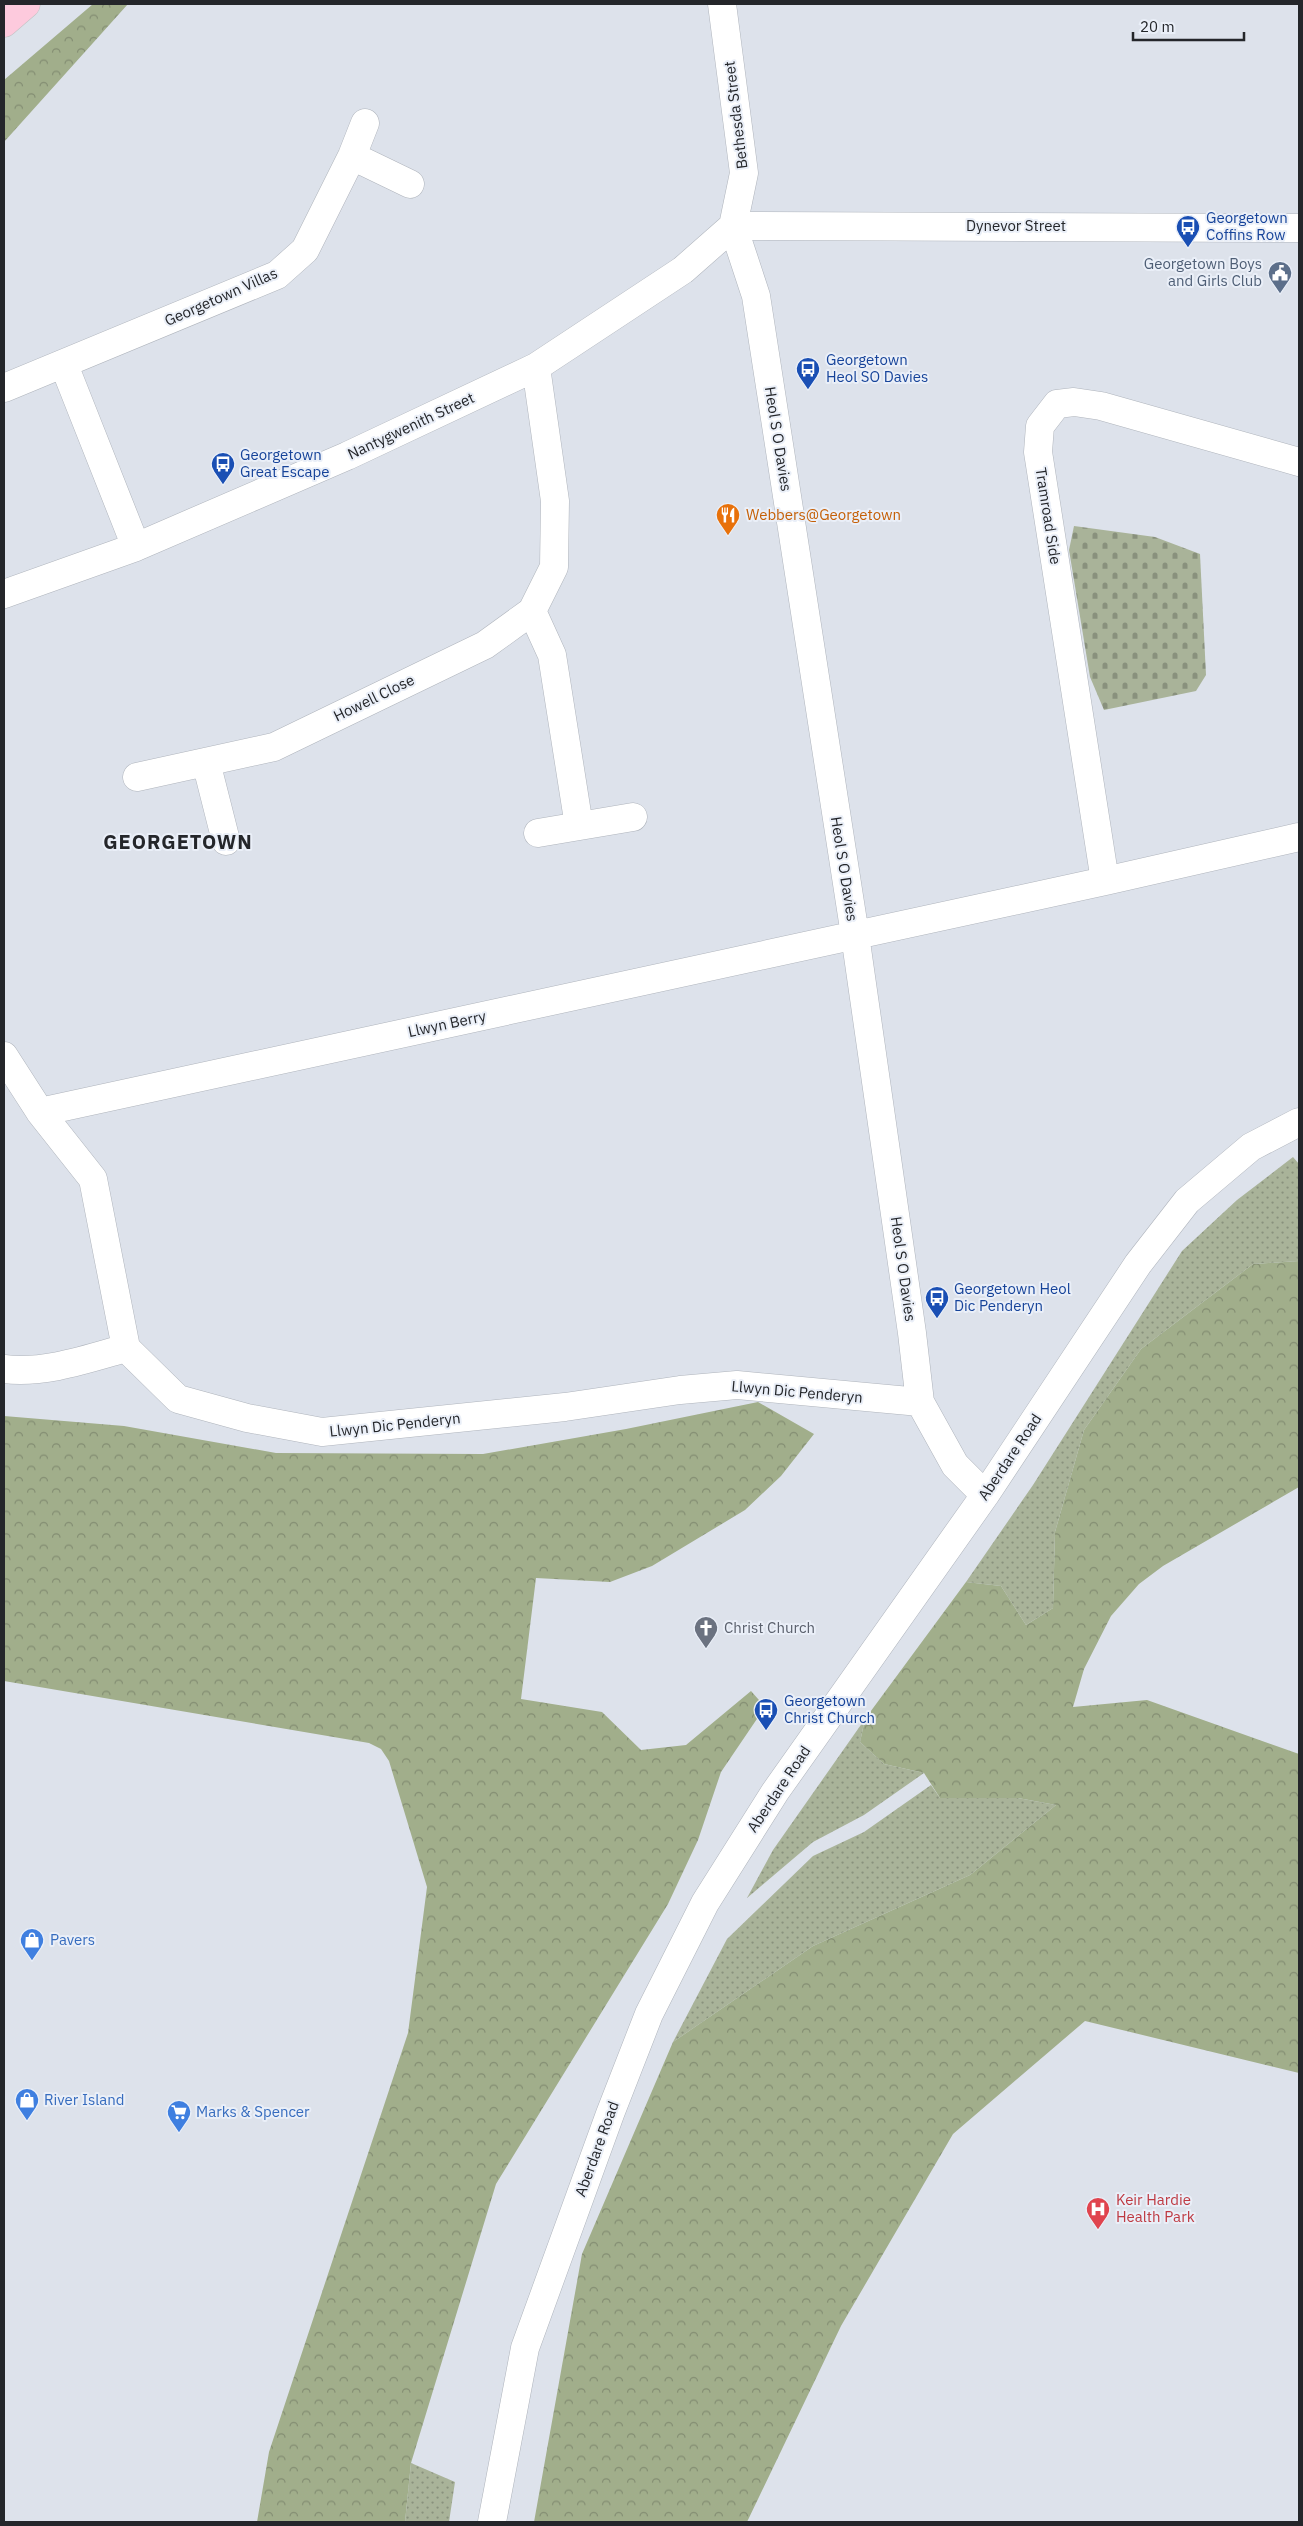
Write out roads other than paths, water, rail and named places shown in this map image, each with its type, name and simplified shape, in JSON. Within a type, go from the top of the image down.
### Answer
[{"type":"main road","points":[[4,23],[26,4]]},
{"type":"street","name":"Bethesda Street","points":[[722,4],[744,174],[733,226]]},
{"type":"street","name":"Georgetown Villas","points":[[4,388],[64,365],[277,275],[305,250],[352,156],[366,123]]},
{"type":"street","points":[[352,156],[410,184]]},
{"type":"street","name":"Dynevor Street","points":[[733,226],[1299,228]]},
{"type":"street","name":"Nantygwenith Street","points":[[4,594],[136,547],[347,456],[536,367],[683,270],[733,226]]},
{"type":"street","name":"Heol S O Davies","points":[[733,226],[756,296],[855,935],[912,1333],[920,1402],[955,1465],[985,1495]]},
{"type":"street","points":[[64,365],[136,547]]},
{"type":"street","name":"Howell Close","points":[[138,777],[274,747],[485,645],[532,611],[554,567],[555,501],[536,367]]},
{"type":"street","name":"Tramroad Side","points":[[1105,881],[1038,452],[1040,426],[1057,404],[1074,402],[1101,406],[1299,462]]},
{"type":"street","points":[[532,611],[552,655],[579,826]]},
{"type":"street","points":[[206,762],[226,841]]},
{"type":"street","points":[[538,834],[633,816]]},
{"type":"street","name":"Llwyn Berry","points":[[40,1112],[1105,881],[1299,837]]},
{"type":"street","points":[[4,1056],[40,1112],[93,1179],[126,1348],[66,1364],[21,1372],[4,1369]]},
{"type":"street","name":"Aberdare Road","points":[[492,2522],[525,2348],[610,2114],[649,2014],[705,1903],[775,1792],[985,1495],[1138,1264],[1187,1201],[1251,1147],[1299,1122]]},
{"type":"street","name":"Llwyn Dic Penderyn","points":[[126,1348],[178,1399],[247,1418],[322,1432],[565,1407],[680,1390],[737,1385],[920,1402]]},
{"type":"place","name":"Georgetown Coffins Row","points":[[1188,248]]},
{"type":"place","name":"Georgetown Boys and Girls Club","points":[[1280,294]]},
{"type":"place","name":"Georgetown Heol SO Davies","points":[[808,390]]},
{"type":"place","name":"Georgetown Great Escape","points":[[223,485]]},
{"type":"place","name":"Webbers@Georgetown","points":[[728,536]]},
{"type":"place","name":"Georgetown Heol Dic Penderyn","points":[[937,1319]]},
{"type":"place","name":"Christ Church","points":[[706,1649]]},
{"type":"place","name":"Georgetown Christ Church","points":[[766,1731]]},
{"type":"place","name":"Pavers","points":[[32,1961]]},
{"type":"place","name":"River Island","points":[[27,2121]]},
{"type":"place","name":"Marks & Spencer","points":[[179,2133]]},
{"type":"place","name":"Keir Hardie Health Park","points":[[1098,2230]]},
{"type":"district","name":"GEORGETOWN","points":[[178,842]]}]
